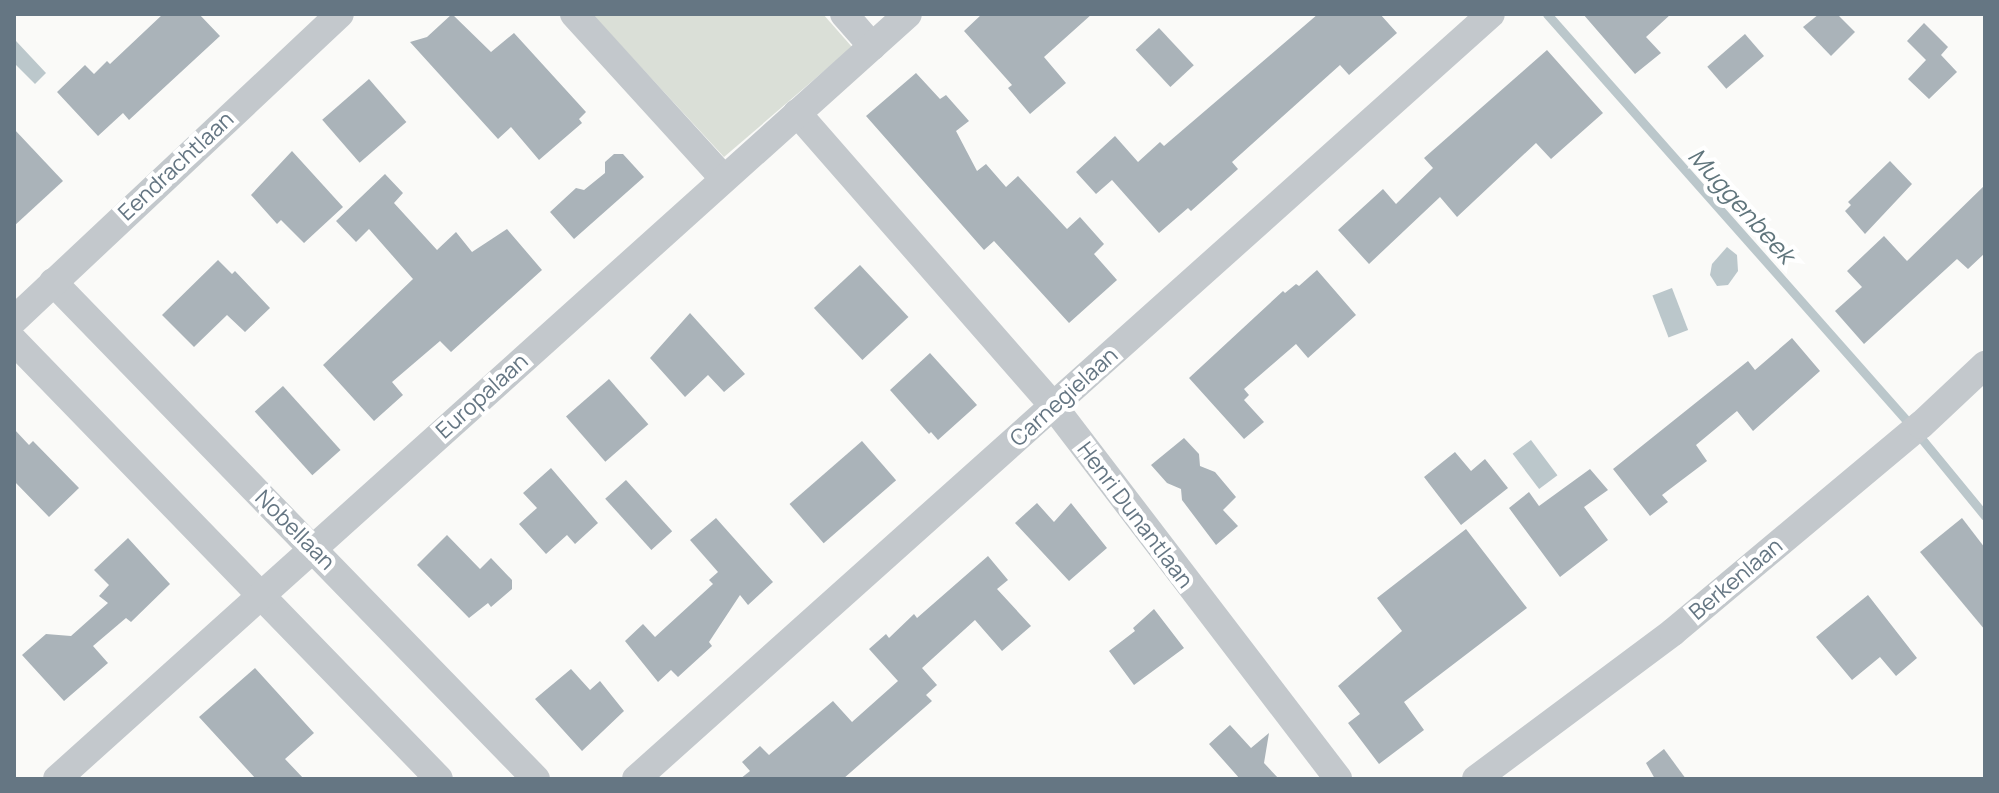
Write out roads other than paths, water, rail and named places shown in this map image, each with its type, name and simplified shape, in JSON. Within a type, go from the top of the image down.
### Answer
[{"type":"street","name":"Eendrachtlaan","points":[[19,305],[53,282],[340,14]]},
{"type":"street","points":[[574,14],[723,178]]},
{"type":"street","points":[[844,14],[872,46]]},
{"type":"street","name":"Europalaan","points":[[57,779],[908,14]]},
{"type":"street","name":"Carnegielaan","points":[[636,779],[1491,14]]},
{"type":"street","name":"Henri Dunantlaan","points":[[797,113],[1054,407],[1338,779]]},
{"type":"street","name":"Nobellaan","points":[[53,282],[536,779]]},
{"type":"street","points":[[14,341],[439,779]]},
{"type":"street","name":"Berkenlaan","points":[[1476,779],[1673,632],[1921,425],[1985,365]]},
{"type":"waterway","name":"Muggenbeek","points":[[1547,14],[1908,422]]},
{"type":"waterway","name":"Muggenbeek","points":[[1921,438],[1985,516]]}]
